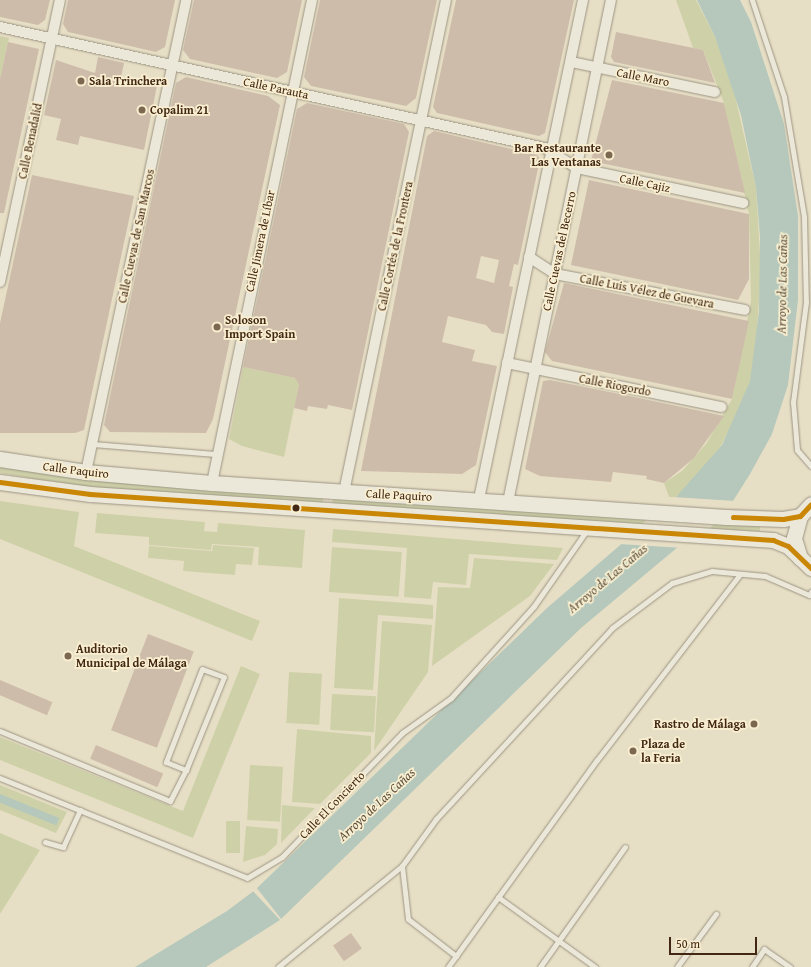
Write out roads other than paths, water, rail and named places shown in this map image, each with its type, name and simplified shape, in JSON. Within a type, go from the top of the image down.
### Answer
[{"type":"main road","name":"Calle Paquiro","points":[[0,459],[86,472],[212,483],[479,499],[726,517],[783,519],[800,516]]},
{"type":"main road","name":"Calle Paquiro","points":[[0,482],[90,494],[701,537],[773,540],[788,546],[806,563]]},
{"type":"main road","points":[[806,563],[794,538],[800,516],[811,504]]},
{"type":"street","name":"Calle Benadalid","points":[[0,282],[60,0]]},
{"type":"street","name":"Calle Cuevas de San Marcos","points":[[86,472],[186,0]]},
{"type":"street","name":"Calle Jimera de Líbar","points":[[212,483],[216,454],[312,0]]},
{"type":"street","name":"Calle Cortés de la Frontera","points":[[344,492],[446,0]]},
{"type":"street","points":[[479,499],[583,0]]},
{"type":"street","name":"Calle Cuevas del Becerro","points":[[508,502],[610,0]]},
{"type":"street","name":"Calle Parauta","points":[[0,27],[422,120],[552,152]]},
{"type":"street","name":"Calle Maro","points":[[571,62],[715,92]]},
{"type":"street","name":"Calle Cajiz","points":[[552,152],[577,168],[743,203]]},
{"type":"street","name":"Calle Luis Vélez de Guevara","points":[[529,257],[555,274],[745,310]]},
{"type":"street","name":"Calle Riogordo","points":[[507,363],[535,370],[722,407]]},
{"type":"lane","points":[[752,0],[784,97],[804,217],[806,302],[793,402],[797,450],[811,466]]},
{"type":"lane","points":[[92,444],[216,454]]},
{"type":"lane","name":"Calle El Concierto","points":[[0,778],[247,878],[282,857],[402,733],[451,698],[534,606],[588,528]]},
{"type":"lane","points":[[278,967],[402,866],[436,819],[612,628],[672,583],[712,571],[765,576],[809,595],[811,592]]},
{"type":"lane","points":[[448,967],[597,760],[740,574]]},
{"type":"lane","points":[[0,731],[170,801],[186,770],[224,677],[202,669],[166,762],[186,770]]},
{"type":"lane","points":[[45,842],[63,847],[80,810]]},
{"type":"lane","points":[[540,967],[625,847]]},
{"type":"lane","points":[[402,866],[408,919],[456,956]]},
{"type":"lane","points":[[498,897],[595,967]]},
{"type":"lane","points":[[677,967],[716,914]]},
{"type":"lane","points":[[752,967],[764,949],[790,967]]},
{"type":"water","name":"Arroyo de Las Cañas","points":[[697,0],[740,0],[751,22],[784,124],[798,216],[798,300],[788,385],[772,434],[750,474],[733,501],[581,628],[280,920],[206,967],[135,967],[227,911],[255,890],[547,608],[676,497],[722,445],[750,381],[759,311],[760,237],[756,188],[741,115],[715,37]]},
{"type":"water","points":[[0,794],[59,818],[56,825],[0,803]]},
{"type":"place","name":"Sala Trinchera","points":[[81,81]]},
{"type":"place","name":"Copalim 21","points":[[142,110]]},
{"type":"place","name":"Bar Restaurante Las Ventanas","points":[[609,155]]},
{"type":"place","name":"Soloson Import Spain","points":[[217,327]]},
{"type":"place","name":"Auditorio Municipal de Málaga","points":[[68,656]]},
{"type":"place","name":"Rastro de Málaga","points":[[754,724]]},
{"type":"place","name":"Plaza de la Feria","points":[[633,751]]}]
